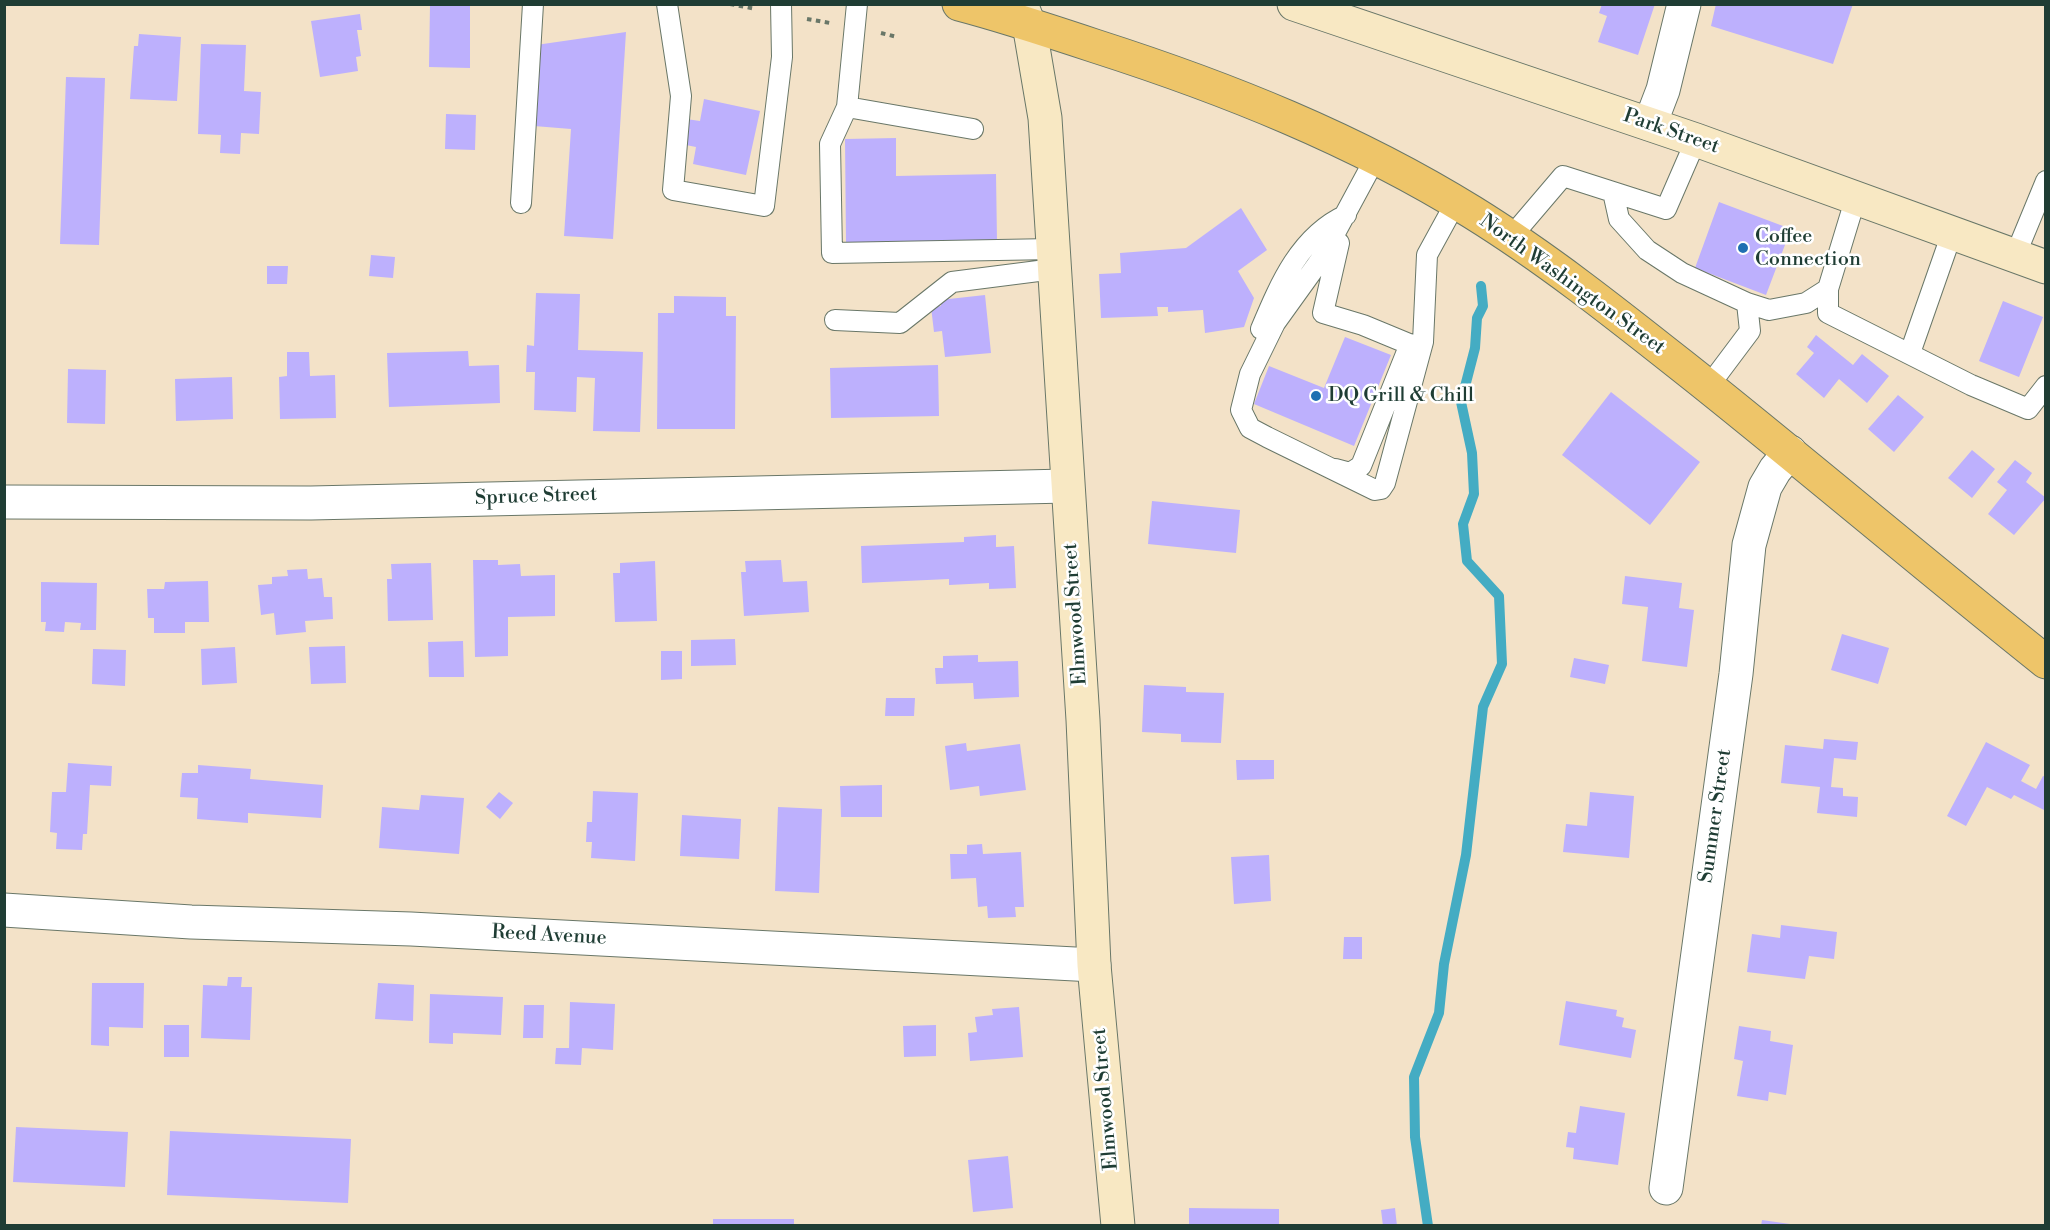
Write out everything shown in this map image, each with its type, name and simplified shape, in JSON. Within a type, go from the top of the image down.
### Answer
[{"type":"main road","name":"North Washington Street","points":[[959,4],[1025,14],[1211,86],[1322,131],[1376,157],[1456,202],[1578,284],[1790,452],[2046,662]]},
{"type":"main road","name":"Park Street","points":[[1294,4],[1696,140],[2046,267]]},
{"type":"main road","name":"Elmwood Street","points":[[1025,14],[1045,118],[1083,720],[1094,965],[1118,1226]]},
{"type":"street","points":[[1650,124],[1663,90],[1684,4]]},
{"type":"street","name":"Summer Street","points":[[1666,1188],[1736,674],[1749,545],[1765,488],[1775,470],[1790,452]]},
{"type":"street","name":"Spruce Street","points":[[4,502],[311,503],[1067,486]]},
{"type":"street","name":"Reed Avenue","points":[[4,910],[192,922],[411,929],[1094,965]]},
{"type":"lane","points":[[521,202],[534,4]]},
{"type":"lane","points":[[667,4],[681,96],[673,190],[764,206],[782,57],[781,9]]},
{"type":"lane","points":[[857,4],[847,107],[830,144],[832,253],[1054,259]]},
{"type":"lane","points":[[847,107],[973,129]]},
{"type":"lane","points":[[1510,237],[1563,176],[1666,209],[1696,140]]},
{"type":"lane","points":[[1376,157],[1322,259],[1275,323],[1250,374],[1241,410],[1250,428],[1375,490],[1381,489],[1416,346],[1427,255],[1456,202]]},
{"type":"lane","points":[[2016,256],[2044,190]]},
{"type":"lane","points":[[1613,192],[1619,219],[1647,250],[1682,273],[1747,303],[1769,310],[1806,303],[1828,289]]},
{"type":"lane","points":[[1856,197],[1828,289],[1828,313],[1971,386],[2028,409],[2046,386]]},
{"type":"lane","points":[[1346,215],[1323,313],[1363,325],[1416,346]]},
{"type":"lane","points":[[1910,353],[1952,232]]},
{"type":"lane","points":[[835,320],[900,322],[952,282],[1054,259]]},
{"type":"lane","points":[[1708,387],[1750,331],[1747,303]]},
{"type":"lane","points":[[1324,465],[1350,473],[1361,466],[1416,346]]},
{"type":"path","points":[[730,4],[781,9],[897,37]]},
{"type":"building","points":[[1602,4],[1655,4],[1638,55],[1598,42],[1607,16],[1599,13]]},
{"type":"building","points":[[1716,4],[1853,4],[1833,64],[1711,26]]},
{"type":"building","points":[[430,5],[470,5],[470,68],[429,67]]},
{"type":"building","points":[[360,14],[362,30],[357,30],[361,56],[356,57],[358,71],[320,77],[311,21]]},
{"type":"building","points":[[626,32],[613,239],[564,236],[571,129],[534,126],[536,45]]},
{"type":"building","points":[[139,34],[181,37],[177,101],[130,99],[134,46],[138,46]]},
{"type":"building","points":[[201,44],[246,45],[244,91],[261,92],[259,134],[241,133],[240,154],[220,153],[221,135],[198,134]]},
{"type":"building","points":[[66,77],[105,78],[99,245],[60,244]]},
{"type":"building","points":[[704,99],[760,111],[746,175],[693,164],[696,147],[681,144],[686,119],[700,121]]},
{"type":"building","points":[[446,114],[476,115],[475,150],[445,149]]},
{"type":"building","points":[[896,138],[896,176],[996,174],[997,241],[846,243],[845,139]]},
{"type":"building","name":"Coffee Connection","points":[[1719,202],[1791,229],[1766,295],[1695,268]]},
{"type":"building","points":[[1241,208],[1267,250],[1238,271],[1254,298],[1244,327],[1205,333],[1203,310],[1168,312],[1168,307],[1157,307],[1158,316],[1101,318],[1099,274],[1121,273],[1120,253],[1186,248]]},
{"type":"building","points":[[371,255],[395,257],[393,278],[369,276]]},
{"type":"building","points":[[267,266],[288,266],[287,284],[267,284]]},
{"type":"building","points":[[536,293],[580,294],[578,350],[643,352],[640,432],[593,431],[595,378],[577,377],[576,412],[534,410],[535,372],[526,372],[527,345],[534,346]]},
{"type":"building","points":[[985,295],[991,353],[945,357],[942,331],[934,332],[931,307],[941,306],[940,300]]},
{"type":"building","points":[[674,296],[726,297],[726,316],[736,316],[735,429],[657,429],[658,313],[674,313]]},
{"type":"building","points":[[2003,301],[2043,317],[2019,377],[1979,361]]},
{"type":"building","points":[[1816,335],[1853,365],[1862,354],[1889,376],[1867,403],[1839,379],[1824,398],[1796,374],[1814,353],[1807,347]]},
{"type":"building","name":"DQ Grill & Chill","points":[[1345,337],[1391,355],[1354,446],[1254,404],[1269,366],[1324,388]]},
{"type":"building","points":[[468,351],[469,366],[499,365],[500,403],[389,407],[387,353]]},
{"type":"building","points":[[287,352],[309,352],[310,376],[335,375],[336,418],[280,419],[279,377],[287,376]]},
{"type":"building","points":[[938,365],[939,416],[831,418],[830,368]]},
{"type":"building","points":[[68,369],[106,370],[105,424],[67,423]]},
{"type":"building","points":[[232,377],[233,419],[176,421],[175,379]]},
{"type":"building","points":[[1611,392],[1700,462],[1650,525],[1562,455]]},
{"type":"building","points":[[1898,395],[1924,417],[1894,452],[1868,429]]},
{"type":"building","points":[[1972,450],[1995,469],[1972,498],[1948,478]]},
{"type":"building","points":[[2015,460],[2032,473],[2026,482],[2046,498],[2014,535],[1988,514],[2007,490],[1997,482]]},
{"type":"building","points":[[1152,501],[1240,510],[1236,553],[1148,544]]},
{"type":"building","points":[[996,535],[996,547],[1014,546],[1016,588],[989,589],[989,583],[949,585],[949,579],[862,583],[861,546],[964,542],[964,537]]},
{"type":"building","points":[[473,560],[498,560],[498,565],[520,564],[521,576],[555,575],[555,616],[508,617],[508,656],[475,657]]},
{"type":"building","points":[[781,560],[783,582],[807,581],[809,612],[744,616],[741,572],[746,572],[745,561]]},
{"type":"building","points":[[655,561],[657,621],[615,622],[613,573],[620,573],[620,563]]},
{"type":"building","points":[[431,563],[433,620],[388,621],[387,579],[392,579],[391,564]]},
{"type":"building","points":[[307,569],[308,579],[322,578],[324,597],[332,597],[333,619],[305,621],[306,632],[276,635],[274,613],[261,615],[258,585],[272,584],[272,577],[288,576],[287,570]]},
{"type":"building","points":[[1625,576],[1682,583],[1679,608],[1694,610],[1687,667],[1642,661],[1648,607],[1622,604]]},
{"type":"building","points":[[208,581],[209,622],[185,622],[185,633],[154,633],[154,618],[148,618],[147,589],[164,589],[165,582]]},
{"type":"building","points":[[41,582],[97,583],[96,630],[80,630],[81,623],[65,622],[64,632],[45,631],[46,622],[41,622]]},
{"type":"building","points":[[1842,634],[1889,648],[1878,684],[1831,670]]},
{"type":"building","points":[[735,639],[736,665],[691,666],[691,640]]},
{"type":"building","points":[[463,641],[464,677],[429,677],[428,642]]},
{"type":"building","points":[[345,646],[346,683],[311,684],[309,647]]},
{"type":"building","points":[[235,647],[237,683],[202,685],[201,649]]},
{"type":"building","points":[[93,649],[126,650],[125,686],[92,684]]},
{"type":"building","points":[[661,651],[682,651],[682,679],[661,680]]},
{"type":"building","points":[[978,655],[978,662],[1018,661],[1019,697],[974,699],[973,683],[936,684],[935,668],[943,668],[943,656]]},
{"type":"building","points":[[1574,658],[1609,665],[1605,684],[1570,677]]},
{"type":"building","points":[[1144,685],[1186,687],[1186,692],[1224,693],[1221,743],[1181,742],[1181,734],[1142,732]]},
{"type":"building","points":[[886,698],[915,698],[914,716],[885,716]]},
{"type":"building","points":[[1824,739],[1858,742],[1856,760],[1834,758],[1831,787],[1843,788],[1843,796],[1858,797],[1857,817],[1817,813],[1820,787],[1781,783],[1785,745],[1823,749]]},
{"type":"building","points":[[1986,742],[2030,765],[2021,781],[2036,789],[2043,776],[2046,777],[2046,811],[2014,795],[2011,799],[1987,787],[1966,826],[1947,816]]},
{"type":"building","points":[[966,743],[967,751],[1020,744],[1026,790],[980,796],[979,786],[950,790],[945,746]]},
{"type":"building","points":[[1236,760],[1274,760],[1274,779],[1237,780]]},
{"type":"building","points":[[68,763],[112,766],[111,786],[90,785],[87,834],[83,834],[82,850],[56,849],[57,833],[50,832],[52,792],[66,792]]},
{"type":"building","points":[[198,765],[251,769],[250,779],[323,785],[321,818],[248,813],[248,823],[197,819],[198,798],[180,797],[182,773],[198,773]]},
{"type":"building","points":[[882,785],[882,817],[841,817],[840,786]]},
{"type":"building","points":[[593,791],[638,793],[635,861],[591,858],[592,842],[586,842],[587,822],[592,822]]},
{"type":"building","points":[[499,792],[513,803],[500,819],[486,807]]},
{"type":"building","points":[[1590,792],[1634,796],[1629,858],[1563,852],[1566,824],[1587,826]]},
{"type":"building","points":[[421,795],[464,798],[459,854],[379,848],[382,807],[419,810]]},
{"type":"building","points":[[778,807],[822,809],[819,893],[775,891]]},
{"type":"building","points":[[682,815],[741,819],[739,859],[680,856]]},
{"type":"building","points":[[982,844],[983,854],[1021,852],[1024,907],[1015,907],[1016,917],[988,918],[987,906],[978,907],[976,878],[951,879],[950,854],[967,854],[967,845]]},
{"type":"building","points":[[1269,855],[1271,901],[1234,904],[1231,857]]},
{"type":"building","points":[[1781,925],[1837,932],[1834,959],[1809,956],[1805,979],[1747,972],[1752,934],[1780,938]]},
{"type":"building","points":[[1344,937],[1362,937],[1362,959],[1343,959]]},
{"type":"building","points":[[228,977],[242,977],[241,987],[252,987],[250,1040],[201,1038],[203,985],[227,986]]},
{"type":"building","points":[[92,983],[144,983],[143,1028],[109,1027],[109,1046],[91,1045]]},
{"type":"building","points":[[378,983],[414,985],[413,1021],[375,1019]]},
{"type":"building","points":[[430,994],[503,997],[501,1035],[453,1033],[453,1044],[429,1043]]},
{"type":"building","points":[[1566,1001],[1617,1010],[1616,1016],[1624,1018],[1622,1027],[1636,1030],[1631,1058],[1559,1045]]},
{"type":"building","points":[[570,1002],[615,1004],[613,1050],[582,1048],[581,1065],[555,1064],[556,1048],[569,1048]]},
{"type":"building","points":[[524,1005],[544,1005],[543,1038],[523,1038]]},
{"type":"building","points":[[1019,1007],[1023,1057],[970,1061],[968,1033],[977,1032],[975,1017],[993,1015],[992,1009]]},
{"type":"building","points":[[164,1025],[189,1025],[189,1057],[164,1057]]},
{"type":"building","points":[[936,1025],[936,1056],[904,1057],[903,1026]]},
{"type":"building","points":[[1739,1026],[1771,1031],[1770,1041],[1793,1045],[1786,1095],[1769,1092],[1768,1101],[1737,1096],[1743,1061],[1734,1059]]},
{"type":"building","points":[[1580,1106],[1625,1113],[1618,1165],[1573,1159],[1574,1148],[1566,1147],[1568,1132],[1576,1133]]},
{"type":"building","points":[[16,1127],[128,1132],[125,1187],[13,1182]]},
{"type":"building","points":[[170,1131],[351,1139],[348,1203],[167,1195]]},
{"type":"building","points":[[1008,1156],[1013,1208],[973,1212],[968,1160]]},
{"type":"building","points":[[1189,1208],[1279,1209],[1279,1226],[1189,1226]]},
{"type":"building","points":[[1395,1208],[1397,1226],[1383,1226],[1381,1210]]},
{"type":"building","points":[[713,1219],[794,1219],[794,1226],[713,1226]]},
{"type":"building","points":[[1762,1220],[1790,1224],[1790,1226],[1761,1226]]},
{"type":"waterway","points":[[1428,1226],[1415,1137],[1414,1077],[1439,1013],[1444,964],[1466,855],[1483,707],[1502,664],[1499,596],[1467,561],[1463,524],[1474,494],[1472,453],[1461,402],[1475,348],[1477,318],[1483,306],[1481,286]]},
{"type":"place","name":"Coffee Connection","points":[[1743,248]]},
{"type":"place","name":"DQ Grill & Chill","points":[[1316,396]]}]
